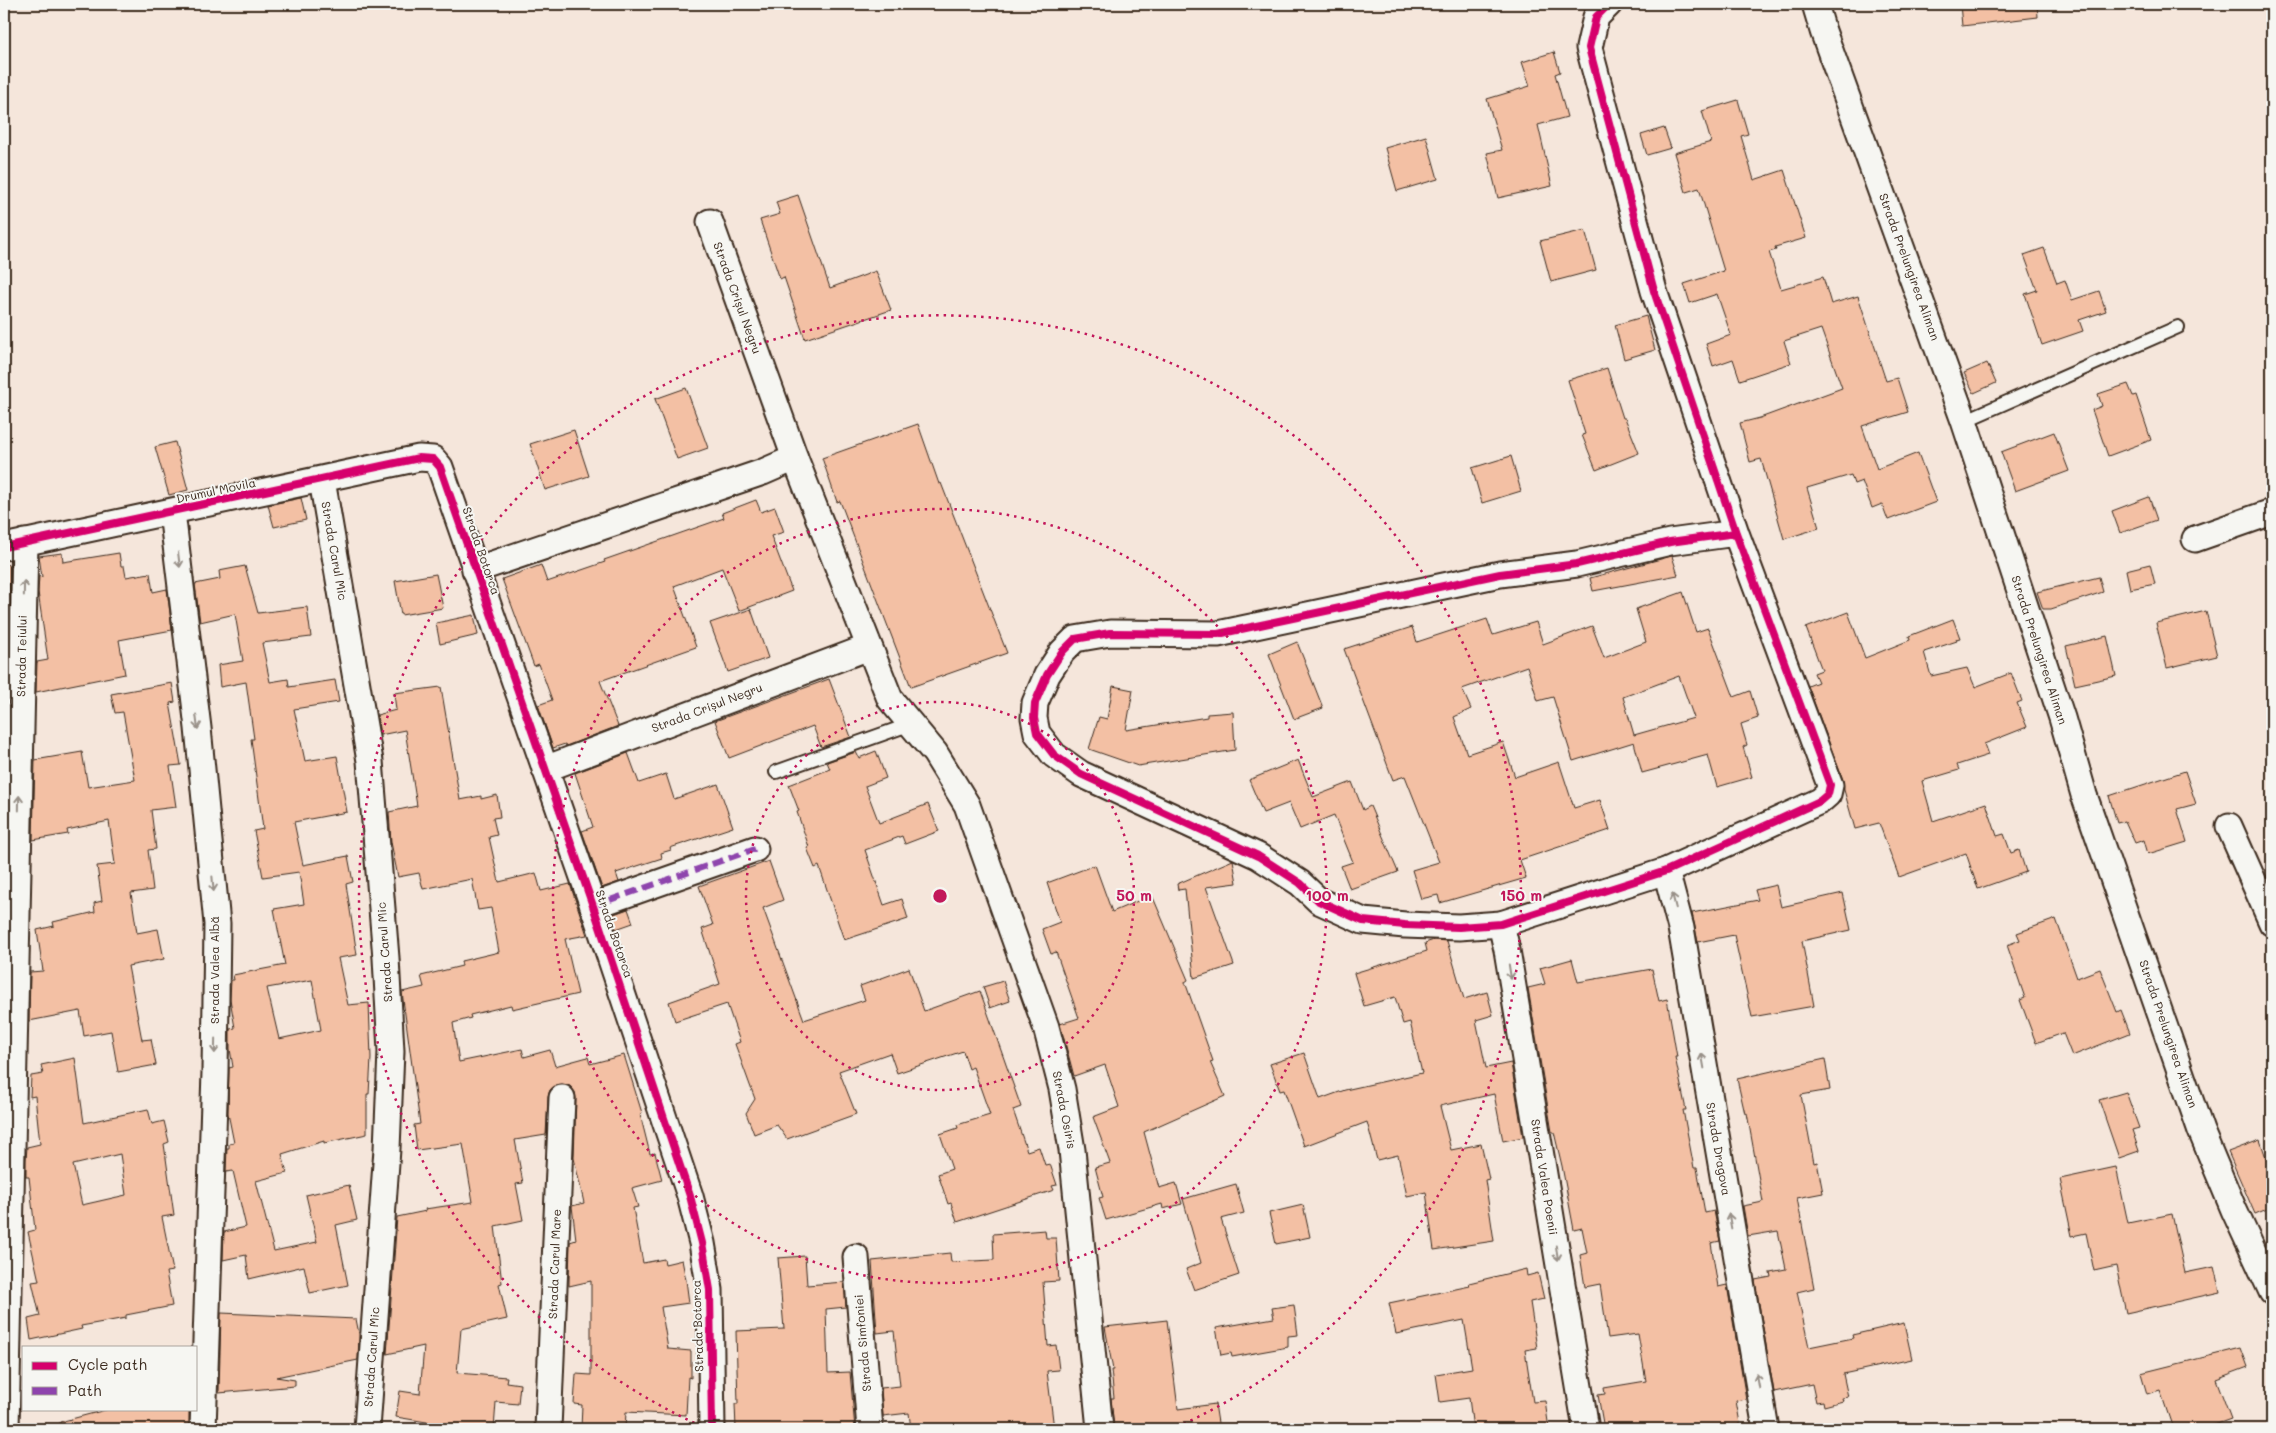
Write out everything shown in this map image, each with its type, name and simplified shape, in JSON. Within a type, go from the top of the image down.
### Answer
[{"type":"street","points":[[1609,4],[1596,16],[1589,48],[1654,291],[1736,533],[1830,785],[1828,794],[1820,801],[1666,871],[1501,924],[1459,927],[1363,921],[1319,901],[1300,883],[1258,856],[1081,774],[1054,755],[1037,733],[1034,718],[1035,704],[1047,675],[1062,652],[1075,639],[1110,633],[1218,634],[1500,574],[1577,564],[1670,542],[1736,533]]},
{"type":"street","name":"Strada Prelungirea Aliman","points":[[1815,4],[1964,421],[2062,718],[2084,795],[2201,1131],[2234,1210],[2272,1292]]},
{"type":"street","name":"Strada Crișul Negru","points":[[710,222],[795,458],[890,699],[935,753],[967,805]]},
{"type":"street","name":"Drumul Movila","points":[[14,544],[172,512],[419,458],[433,460]]},
{"type":"street","points":[[475,570],[763,472],[795,458]]},
{"type":"street","name":"Strada Botorca","points":[[433,460],[440,467],[593,906],[686,1186],[702,1243],[710,1290],[712,1429]]},
{"type":"street","name":"Strada Carul Mic","points":[[322,480],[370,761],[386,958],[391,1050],[387,1149],[367,1429]]},
{"type":"street","name":"Strada Valea Albă","points":[[172,512],[198,728],[217,924],[215,1082],[203,1429]]},
{"type":"street","points":[[2195,539],[2272,512]]},
{"type":"street","name":"Strada Teiului","points":[[6,1429],[14,544]]},
{"type":"street","name":"Strada Crișul Negru","points":[[545,769],[869,647]]},
{"type":"street","name":"Strada Osiris","points":[[967,805],[1046,1027],[1062,1089],[1072,1150],[1100,1429]]},
{"type":"street","points":[[2229,826],[2269,909]]},
{"type":"street","points":[[593,906],[754,849]]},
{"type":"street","name":"Strada Dragova","points":[[1666,871],[1681,928],[1766,1429]]},
{"type":"street","name":"Strada Valea Poenii","points":[[1501,924],[1507,950],[1586,1429]]},
{"type":"street","name":"Strada Carul Mare","points":[[548,1429],[562,1098]]},
{"type":"street","name":"Strada Simfoniei","points":[[856,1257],[870,1429]]},
{"type":"lane","points":[[1964,421],[2178,327]]},
{"type":"lane","points":[[776,772],[911,724]]},
{"type":"building","points":[[1960,4],[2037,4],[2038,17],[1962,26]]},
{"type":"building","points":[[1554,52],[1560,72],[1555,74],[1567,117],[1538,125],[1552,186],[1498,198],[1487,153],[1502,150],[1487,99],[1530,86],[1522,62]]},
{"type":"building","points":[[1738,100],[1748,134],[1741,136],[1754,180],[1784,170],[1806,238],[1775,247],[1776,250],[1769,252],[1781,289],[1823,277],[1831,304],[1858,296],[1886,381],[1897,378],[1908,412],[1862,426],[1877,469],[1918,453],[1936,502],[1888,520],[1882,504],[1872,508],[1862,481],[1854,484],[1851,475],[1807,488],[1819,528],[1784,539],[1761,459],[1750,462],[1740,423],[1760,418],[1842,388],[1821,329],[1784,341],[1791,363],[1740,380],[1733,359],[1713,366],[1706,344],[1731,335],[1717,294],[1690,303],[1684,284],[1724,271],[1699,188],[1686,192],[1674,153],[1711,142],[1702,111]]},
{"type":"building","points":[[1664,128],[1671,148],[1647,155],[1641,135]]},
{"type":"building","points":[[1426,136],[1438,179],[1397,191],[1385,148]]},
{"type":"building","points":[[798,195],[830,288],[876,271],[891,310],[805,339],[784,277],[780,279],[760,220],[780,214],[776,202]]},
{"type":"building","points":[[1585,230],[1596,270],[1551,282],[1540,241]]},
{"type":"building","points":[[2044,248],[2057,283],[2065,280],[2072,300],[2099,291],[2106,311],[2079,320],[2083,331],[2042,345],[2025,294],[2037,290],[2024,255]]},
{"type":"building","points":[[1646,316],[1655,350],[1624,359],[1615,325]]},
{"type":"building","points":[[1987,363],[1996,383],[1974,393],[1964,373]]},
{"type":"building","points":[[1607,368],[1623,418],[1625,418],[1639,453],[1596,470],[1582,435],[1585,434],[1568,380]]},
{"type":"building","points":[[2128,384],[2133,396],[2136,395],[2151,440],[2108,456],[2092,410],[2102,406],[2098,394]]},
{"type":"building","points":[[686,388],[708,448],[677,459],[655,399]]},
{"type":"building","points":[[918,424],[939,484],[941,483],[1007,653],[911,687],[840,501],[837,502],[822,458]]},
{"type":"building","points":[[574,430],[589,476],[545,490],[530,444]]},
{"type":"building","points":[[2054,432],[2069,471],[2015,491],[2001,452]]},
{"type":"building","points":[[175,442],[188,490],[169,495],[155,447]]},
{"type":"building","points":[[1511,456],[1521,491],[1482,503],[1472,468]]},
{"type":"building","points":[[2149,497],[2157,520],[2120,533],[2112,511]]},
{"type":"building","points":[[301,498],[306,520],[274,527],[268,505]]},
{"type":"building","points":[[756,500],[761,512],[775,507],[784,532],[771,536],[792,591],[739,611],[722,568],[674,586],[696,647],[600,681],[618,726],[566,746],[565,744],[553,748],[538,705],[552,700],[539,664],[534,666],[502,579],[541,565],[547,582],[724,518],[722,513]]},
{"type":"building","points":[[62,553],[63,562],[119,553],[121,566],[124,566],[126,577],[150,573],[153,592],[167,589],[172,630],[119,640],[125,674],[36,692],[37,662],[48,660],[38,592],[39,576],[42,577],[39,556]]},
{"type":"building","points":[[1672,556],[1678,575],[1593,591],[1590,578]]},
{"type":"building","points":[[4,563],[10,566],[10,594],[4,595]]},
{"type":"building","points":[[2150,564],[2155,584],[2130,589],[2126,570]]},
{"type":"building","points":[[245,566],[258,613],[307,607],[311,637],[262,643],[270,682],[288,679],[289,687],[335,680],[339,702],[294,709],[305,761],[337,756],[347,812],[294,822],[303,865],[348,856],[353,882],[346,884],[357,955],[338,958],[348,1005],[369,1003],[371,1058],[369,1094],[367,1094],[367,1134],[324,1143],[324,1141],[282,1154],[287,1173],[256,1181],[274,1251],[317,1242],[306,1195],[349,1185],[357,1220],[336,1225],[348,1285],[310,1293],[304,1266],[249,1279],[246,1255],[223,1260],[224,1232],[246,1227],[233,1171],[226,1172],[227,1148],[229,1148],[229,1144],[234,1143],[228,1113],[229,1068],[233,1067],[230,1049],[230,1029],[235,1028],[230,999],[231,980],[234,980],[233,975],[285,965],[274,909],[304,904],[299,872],[263,877],[254,831],[263,829],[251,739],[254,739],[246,682],[220,687],[218,665],[243,661],[235,614],[200,622],[195,584],[220,579],[219,571]],"holes":[[[312,980],[321,1030],[279,1039],[267,988]]]},
{"type":"building","points":[[436,574],[443,608],[401,615],[395,581]]},
{"type":"building","points":[[2099,577],[2103,592],[2051,609],[2043,609],[2037,592]]},
{"type":"building","points":[[1683,592],[1696,632],[1708,628],[1734,697],[1750,691],[1758,718],[1741,724],[1747,745],[1743,747],[1752,777],[1717,787],[1708,755],[1642,773],[1634,742],[1573,761],[1553,697],[1538,701],[1527,666],[1462,689],[1471,709],[1454,717],[1467,754],[1503,742],[1515,777],[1559,762],[1574,808],[1600,800],[1610,830],[1520,860],[1526,878],[1440,903],[1438,895],[1421,899],[1412,870],[1439,862],[1405,776],[1393,780],[1344,649],[1412,627],[1417,642],[1487,619],[1493,635],[1536,622],[1543,644],[1592,626],[1604,658],[1646,642],[1636,609]],"holes":[[[1679,676],[1694,718],[1634,735],[1623,697]]]},
{"type":"building","points":[[751,609],[768,658],[728,672],[710,623]]},
{"type":"building","points":[[2206,611],[2217,656],[2167,668],[2156,623]]},
{"type":"building","points":[[1848,612],[1865,658],[1910,640],[1909,636],[1953,619],[1960,638],[1956,639],[1957,641],[1924,652],[1931,676],[1967,668],[1975,687],[2011,673],[2022,701],[2017,703],[2027,727],[1984,744],[1988,755],[1957,765],[1959,770],[1922,781],[1933,821],[1986,803],[1997,836],[2004,834],[2011,853],[2019,850],[2026,872],[1978,889],[1966,853],[1899,877],[1879,823],[1855,829],[1843,780],[1808,686],[1818,682],[1814,673],[1822,670],[1806,628]]},
{"type":"building","points":[[474,615],[478,635],[440,644],[436,623]]},
{"type":"building","points":[[2107,636],[2116,676],[2075,685],[2066,646]]},
{"type":"building","points":[[1297,642],[1323,708],[1294,719],[1269,654]]},
{"type":"building","points":[[829,679],[851,737],[821,747],[813,726],[729,758],[715,721]]},
{"type":"building","points":[[172,683],[175,702],[170,703],[181,765],[170,766],[176,807],[151,810],[156,849],[148,850],[153,890],[131,893],[137,933],[158,929],[164,959],[128,966],[142,1040],[151,1039],[156,1065],[118,1072],[111,1031],[84,1036],[80,1011],[29,1021],[30,972],[43,971],[37,930],[54,926],[53,922],[95,912],[94,903],[102,901],[97,866],[115,864],[109,821],[67,830],[68,834],[33,840],[35,760],[82,752],[88,787],[135,780],[123,712],[115,713],[111,694]]},
{"type":"building","points":[[1113,686],[1133,690],[1126,730],[1207,717],[1207,714],[1233,712],[1235,750],[1138,766],[1089,749],[1099,717],[1107,719]]},
{"type":"building","points":[[441,687],[460,800],[481,796],[481,799],[497,795],[500,817],[493,818],[497,835],[489,837],[499,882],[536,873],[541,891],[570,884],[587,935],[565,939],[578,994],[512,1009],[511,1005],[470,1015],[471,1018],[453,1023],[459,1062],[522,1049],[524,1057],[550,1050],[555,1066],[588,1057],[590,1064],[624,1055],[642,1113],[640,1114],[650,1154],[655,1153],[662,1180],[632,1188],[638,1207],[633,1208],[643,1263],[664,1259],[665,1264],[682,1260],[686,1280],[689,1303],[661,1307],[668,1349],[691,1351],[691,1378],[688,1377],[686,1415],[626,1412],[625,1429],[581,1429],[582,1405],[574,1404],[576,1374],[591,1375],[591,1281],[569,1286],[570,1242],[576,1240],[572,1206],[584,1203],[574,1158],[575,1092],[570,1086],[562,1084],[556,1085],[550,1090],[546,1135],[515,1140],[523,1183],[516,1184],[523,1220],[495,1226],[502,1283],[499,1284],[507,1319],[461,1329],[457,1373],[507,1377],[506,1382],[520,1384],[518,1404],[496,1402],[494,1429],[469,1429],[396,1417],[400,1391],[420,1394],[424,1346],[387,1354],[397,1217],[426,1211],[425,1209],[473,1202],[463,1144],[417,1150],[414,1125],[420,1124],[402,992],[424,987],[421,976],[462,966],[461,961],[499,952],[491,908],[478,910],[472,879],[423,889],[419,873],[398,877],[391,842],[389,812],[417,806],[405,730],[380,735],[377,715],[396,710],[394,693]]},
{"type":"building","points":[[876,751],[886,778],[865,786],[879,823],[928,804],[939,831],[905,844],[902,836],[865,850],[884,905],[902,899],[908,919],[844,940],[819,866],[815,868],[807,848],[809,847],[797,812],[799,811],[789,785],[830,769],[827,762],[856,752],[859,758]]},
{"type":"building","points":[[628,753],[639,783],[666,774],[674,799],[718,784],[733,827],[670,848],[671,850],[661,853],[662,858],[616,873],[619,882],[602,888],[582,831],[593,827],[575,773]]},
{"type":"building","points":[[1298,760],[1313,797],[1352,782],[1363,810],[1370,806],[1398,872],[1350,889],[1341,866],[1353,862],[1334,815],[1300,829],[1289,803],[1263,813],[1249,780]]},
{"type":"building","points":[[2185,771],[2196,804],[2177,809],[2187,842],[2148,854],[2144,840],[2135,843],[2125,821],[2117,823],[2109,796]]},
{"type":"building","points":[[1233,860],[1237,883],[1206,887],[1234,965],[1194,978],[1185,889],[1178,890],[1177,884]]},
{"type":"building","points":[[769,861],[783,900],[763,908],[804,1020],[865,1000],[860,986],[909,968],[924,1011],[980,991],[1021,1107],[1013,1110],[1027,1151],[1039,1147],[1045,1165],[1050,1164],[1057,1185],[1052,1186],[1054,1190],[957,1222],[951,1203],[948,1204],[938,1174],[952,1169],[940,1134],[958,1128],[957,1125],[990,1115],[973,1067],[969,1069],[963,1051],[897,1073],[890,1053],[839,1071],[856,1114],[787,1139],[777,1125],[754,1134],[746,1113],[755,1099],[735,1044],[740,1042],[727,1004],[675,1021],[669,1002],[720,984],[702,929],[713,925],[699,886]]},
{"type":"building","points":[[1095,865],[1112,912],[1152,895],[1188,980],[1185,982],[1213,1061],[1210,1062],[1225,1096],[1144,1132],[1159,1188],[1176,1183],[1182,1204],[1163,1209],[1162,1204],[1106,1220],[1099,1198],[1103,1197],[1095,1167],[1110,1163],[1093,1117],[1119,1107],[1105,1065],[1074,1076],[1060,1024],[1079,1018],[1056,952],[1051,954],[1042,929],[1060,922],[1047,883]]},
{"type":"building","points":[[1776,885],[1781,907],[1843,893],[1851,930],[1802,941],[1814,1006],[1752,1017],[1734,935],[1698,942],[1692,913],[1758,900],[1755,890]]},
{"type":"building","points":[[628,909],[633,923],[616,929],[611,915]]},
{"type":"building","points":[[2056,919],[2077,978],[2100,969],[2117,1012],[2121,1010],[2130,1033],[2072,1056],[2063,1033],[2036,1043],[2020,1000],[2025,998],[2007,945],[2020,940],[2017,933]]},
{"type":"building","points":[[1434,940],[1447,941],[1464,999],[1487,992],[1493,1015],[1476,1020],[1486,1068],[1511,1063],[1523,1137],[1503,1141],[1494,1094],[1440,1106],[1451,1150],[1481,1144],[1489,1179],[1485,1180],[1494,1241],[1434,1250],[1426,1192],[1407,1196],[1398,1155],[1377,1160],[1367,1122],[1304,1146],[1284,1090],[1280,1091],[1270,1064],[1304,1053],[1320,1099],[1345,1090],[1422,1073],[1410,1022],[1403,1024],[1395,997],[1364,1006],[1354,973],[1427,951],[1425,943]]},
{"type":"building","points":[[1572,959],[1578,982],[1652,969],[1659,1001],[1667,999],[1677,1057],[1675,1057],[1686,1110],[1683,1110],[1694,1168],[1697,1168],[1705,1213],[1714,1211],[1720,1241],[1711,1243],[1718,1287],[1727,1285],[1746,1399],[1736,1401],[1741,1429],[1604,1429],[1598,1395],[1605,1394],[1604,1388],[1646,1381],[1638,1334],[1608,1338],[1600,1284],[1585,1287],[1580,1255],[1587,1253],[1582,1228],[1574,1230],[1562,1166],[1554,1132],[1552,1132],[1528,988],[1545,984],[1540,968]]},
{"type":"building","points":[[1003,981],[1010,1001],[990,1008],[983,987]]},
{"type":"building","points":[[75,1058],[84,1123],[148,1109],[152,1124],[164,1121],[169,1142],[164,1144],[174,1215],[162,1217],[173,1271],[166,1272],[172,1306],[126,1315],[126,1318],[81,1326],[82,1329],[31,1340],[28,1319],[40,1316],[32,1282],[39,1281],[28,1232],[35,1230],[29,1177],[26,1177],[26,1160],[27,1147],[40,1144],[35,1096],[30,1097],[31,1076],[43,1074],[41,1065]],"holes":[[[120,1154],[126,1195],[82,1205],[73,1165]]]},
{"type":"building","points":[[1825,1059],[1830,1090],[1801,1095],[1814,1163],[1817,1162],[1823,1193],[1797,1198],[1814,1288],[1797,1292],[1809,1347],[1853,1338],[1852,1335],[1904,1323],[1912,1359],[1843,1374],[1848,1397],[1842,1398],[1843,1401],[1824,1406],[1823,1401],[1816,1402],[1812,1384],[1774,1392],[1755,1280],[1771,1277],[1770,1272],[1786,1269],[1778,1231],[1748,1236],[1743,1206],[1763,1202],[1747,1113],[1745,1114],[1737,1079]]},
{"type":"building","points":[[2126,1092],[2139,1128],[2132,1130],[2139,1151],[2119,1158],[2099,1100]]},
{"type":"building","points":[[2260,1140],[2272,1175],[2272,1207],[2255,1214],[2228,1152]]},
{"type":"building","points":[[2116,1167],[2128,1223],[2172,1214],[2185,1273],[2214,1267],[2220,1292],[2126,1313],[2116,1266],[2094,1271],[2086,1233],[2072,1236],[2060,1179]]},
{"type":"building","points":[[1236,1184],[1244,1213],[1221,1219],[1239,1275],[1194,1290],[1186,1269],[1201,1263],[1183,1199]]},
{"type":"building","points":[[1303,1205],[1310,1237],[1276,1244],[1269,1213]]},
{"type":"building","points":[[1045,1230],[1046,1238],[1056,1238],[1059,1281],[1043,1282],[1048,1346],[1056,1345],[1059,1370],[1047,1371],[1054,1429],[911,1429],[909,1413],[883,1416],[881,1388],[900,1386],[894,1331],[877,1333],[872,1261],[950,1253],[951,1262],[994,1260],[993,1234]]},
{"type":"building","points":[[805,1256],[807,1285],[844,1282],[846,1307],[826,1309],[828,1373],[850,1372],[855,1429],[736,1429],[735,1404],[738,1404],[736,1331],[784,1329],[778,1258]]},
{"type":"building","points":[[1526,1269],[1527,1276],[1538,1273],[1544,1299],[1530,1302],[1537,1348],[1525,1350],[1533,1402],[1545,1401],[1549,1429],[1473,1429],[1469,1398],[1440,1402],[1436,1374],[1472,1368],[1464,1320],[1396,1334],[1389,1303],[1470,1286],[1469,1283]]},
{"type":"building","points":[[1294,1305],[1298,1335],[1288,1336],[1288,1347],[1232,1357],[1231,1353],[1221,1355],[1216,1328],[1274,1318],[1272,1308]]},
{"type":"building","points":[[221,1313],[356,1319],[359,1334],[358,1360],[276,1377],[295,1380],[295,1386],[219,1393]]},
{"type":"building","points":[[1167,1320],[1178,1409],[1215,1404],[1219,1429],[1114,1429],[1111,1398],[1114,1398],[1111,1370],[1113,1370],[1105,1327]]},
{"type":"building","points":[[2241,1348],[2248,1367],[2216,1379],[2231,1419],[2203,1429],[2173,1429],[2160,1390],[2147,1394],[2141,1373]]},
{"type":"building","points":[[105,1410],[189,1410],[189,1425],[171,1429],[60,1429],[60,1422]]},
{"type":"marked path","points":[[593,906],[755,849]]},
{"type":"cycle path","points":[[1609,4],[1596,17],[1589,48],[1654,291],[1736,533],[1830,785],[1828,794],[1820,801],[1666,871],[1501,924],[1459,927],[1405,925],[1363,921],[1319,901],[1300,883],[1258,856],[1081,774],[1054,755],[1037,733],[1034,718],[1035,703],[1047,675],[1062,652],[1075,639],[1110,633],[1218,634],[1500,574],[1577,564],[1670,542],[1736,533]]},
{"type":"cycle path","points":[[4,547],[419,458],[433,459],[440,467],[593,906],[690,1196],[702,1243],[710,1290],[712,1429]]}]
